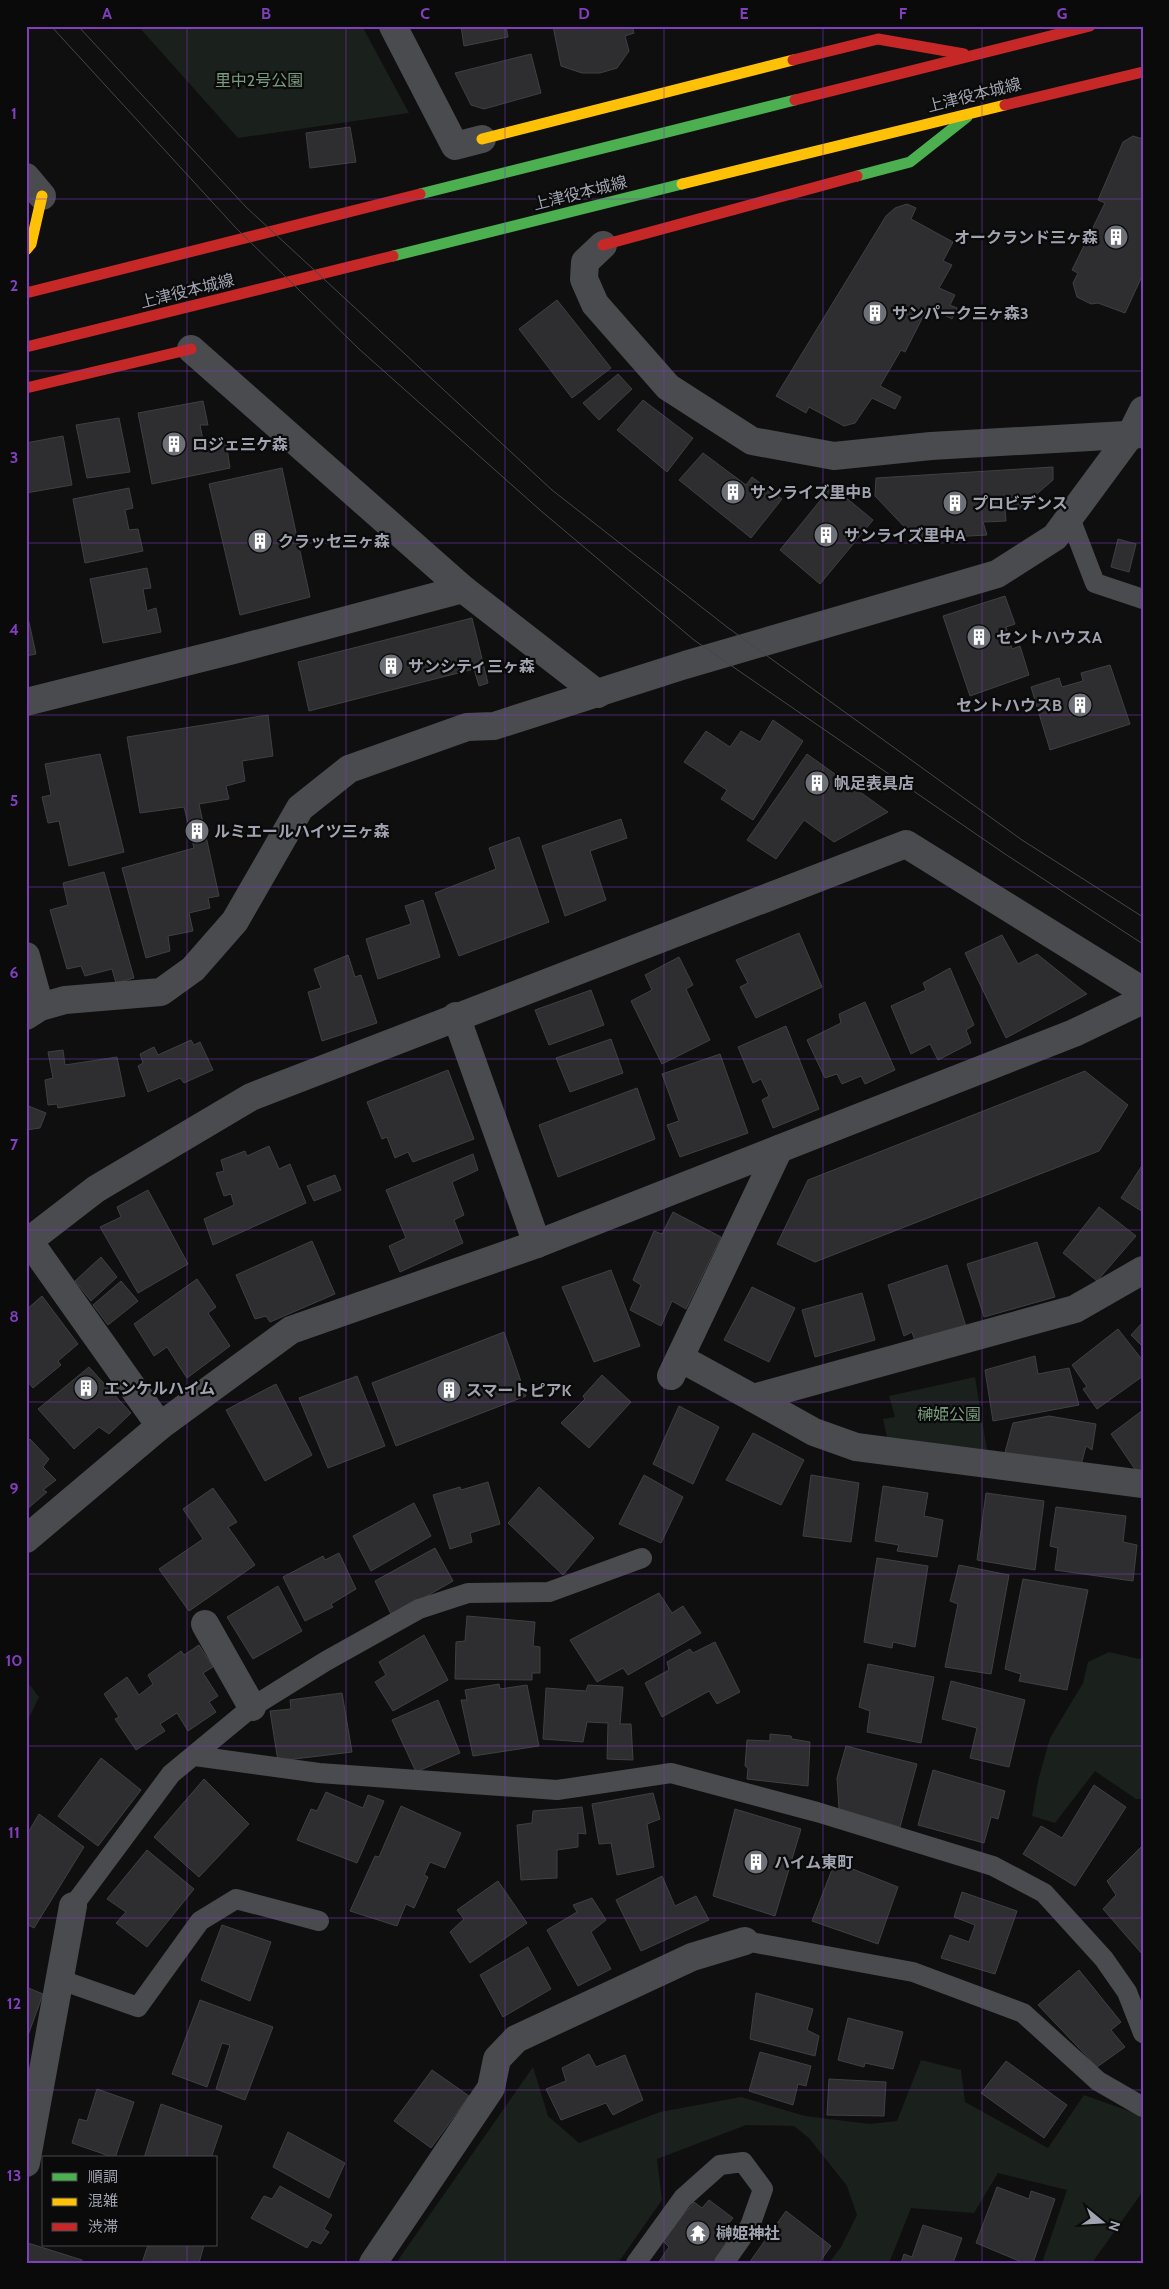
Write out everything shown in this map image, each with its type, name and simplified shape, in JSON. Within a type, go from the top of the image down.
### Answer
[{"type":"street","points":[[393,26],[455,146],[878,39],[973,56]]},
{"type":"street","points":[[26,293],[1090,26]]},
{"type":"street","name":"上津役本城線","points":[[26,348],[974,112],[1143,72]]},
{"type":"street","points":[[974,112],[910,162],[603,245],[585,262],[584,279],[595,304],[668,387],[752,441],[834,456],[931,446],[1137,434]]},
{"type":"street","points":[[26,250],[31,244],[34,187]]},
{"type":"street","points":[[26,388],[190,349],[463,589],[598,694]]},
{"type":"street","points":[[26,956],[33,1012],[65,1000],[161,992],[193,969],[235,921],[300,808],[348,769],[467,727],[494,726],[694,663],[997,574],[1055,537],[1137,434],[1143,410]]},
{"type":"street","points":[[26,702],[230,651],[463,589]]},
{"type":"street","points":[[160,1426],[28,1242],[96,1189],[251,1097],[456,1016],[906,844],[1143,991]]},
{"type":"street","points":[[26,1540],[160,1426],[291,1330],[537,1244],[1074,1033],[1143,1000]]},
{"type":"street","points":[[456,1016],[537,1244]]},
{"type":"street","points":[[779,1150],[675,1367],[753,1398],[814,1432],[856,1447],[1143,1484]]},
{"type":"street","points":[[753,1398],[1075,1309],[1143,1270]]},
{"type":"street","points":[[205,1624],[252,1707]]},
{"type":"street","points":[[26,2163],[61,1980],[73,1906]]},
{"type":"street","points":[[373,2263],[491,2088],[497,2059],[516,2040],[692,1957],[745,1941]]},
{"type":"lane","points":[[1070,518],[1095,583],[1142,604]]},
{"type":"lane","points":[[73,1906],[171,1774],[252,1707],[326,1661],[419,1609],[468,1592],[549,1592],[642,1558]]},
{"type":"lane","points":[[194,1756],[319,1773],[557,1790],[671,1773],[817,1812],[993,1866],[1044,1893],[1071,1921],[1110,1967],[1127,1992],[1143,2033]]},
{"type":"lane","points":[[61,1980],[138,2007],[200,1921],[236,1899],[319,1921]]},
{"type":"lane","points":[[745,1941],[913,1972],[1022,2013],[1098,2081],[1143,2107]]},
{"type":"lane","points":[[636,2263],[683,2198],[720,2165],[743,2162],[763,2189],[750,2226],[724,2263]]},
{"type":"green space","name":"里中2号公園","points":[[138,26],[362,26],[409,113],[238,138]]},
{"type":"green space","name":"榊姫公園","points":[[975,1377],[987,1450],[887,1437],[883,1419],[895,1417],[889,1396]]},
{"type":"green space","points":[[1109,1652],[1139,1659],[1143,1657],[1143,1799],[1136,1799],[1095,1771],[1055,1823],[1032,1816],[1038,1781],[1050,1738],[1083,1683],[1088,1662]]},
{"type":"green space","points":[[26,1680],[39,1697],[26,1724]]},
{"type":"green space","points":[[921,2060],[961,2070],[965,2102],[1048,2148],[1084,2095],[1143,2116],[1143,2191],[1092,2263],[1042,2263],[1067,2190],[998,2173],[974,2213],[911,2208],[889,2263],[829,2263],[841,2247],[857,2215],[847,2186],[809,2138],[794,2126],[746,2125],[657,2159],[662,2200],[618,2263],[396,2263],[533,2067],[548,2116],[579,2143],[660,2112],[741,2097],[805,2116],[870,2124],[897,2121]]},
{"type":"building","points":[[461,26],[506,26],[508,37],[464,46]]},
{"type":"building","points":[[553,26],[632,26],[634,33],[625,36],[629,51],[617,68],[600,73],[582,73],[561,66]]},
{"type":"building","points":[[531,54],[541,93],[484,109],[471,105],[455,73]]},
{"type":"building","points":[[350,127],[356,162],[310,168],[306,133]]},
{"type":"building","name":"オークランド三ヶ森","points":[[1133,136],[1143,139],[1143,274],[1125,313],[1098,303],[1091,304],[1077,297],[1073,283],[1078,273],[1072,270],[1105,203],[1098,200],[1123,142]]},
{"type":"building","name":"サンパーク三ヶ森3","points":[[907,204],[916,208],[911,219],[953,242],[943,261],[952,265],[939,288],[955,295],[950,305],[957,308],[952,319],[928,307],[905,352],[901,350],[880,386],[901,397],[895,409],[872,398],[855,423],[844,426],[809,407],[806,413],[776,396],[886,216],[895,208]]},
{"type":"building","points":[[557,300],[611,368],[572,398],[519,329]]},
{"type":"building","points":[[618,374],[632,389],[599,420],[583,403]]},
{"type":"building","points":[[643,400],[693,438],[667,472],[617,430]]},
{"type":"building","name":"ロジェ三ケ森","points":[[203,401],[208,425],[200,425],[204,445],[226,442],[230,468],[152,484],[138,413]]},
{"type":"building","points":[[119,418],[130,472],[87,478],[76,425]]},
{"type":"building","points":[[63,436],[72,485],[26,493],[26,443]]},
{"type":"building","name":"サンライズ里中B","points":[[703,453],[746,485],[752,477],[782,499],[751,538],[679,480]]},
{"type":"building","name":"プロビデンス","points":[[1053,467],[1053,480],[1017,511],[1005,510],[1006,521],[983,522],[987,535],[916,539],[875,496],[876,478]]},
{"type":"building","name":"クラッセ三ヶ森","points":[[282,468],[310,597],[240,615],[209,484]]},
{"type":"building","name":"サンライズ里中A","points":[[832,486],[873,520],[820,584],[780,550]]},
{"type":"building","points":[[129,488],[133,508],[125,510],[129,530],[138,529],[143,551],[85,563],[73,499]]},
{"type":"building","points":[[1118,539],[1136,544],[1129,572],[1111,567]]},
{"type":"building","points":[[147,568],[151,588],[143,589],[147,611],[156,608],[161,632],[103,643],[90,579]]},
{"type":"building","name":"セントハウスA","points":[[1005,596],[1015,624],[1006,627],[1012,649],[1020,646],[1029,675],[970,696],[943,616]]},
{"type":"building","points":[[26,609],[36,654],[26,656]]},
{"type":"building","name":"サンシティ三ヶ森","points":[[472,618],[488,683],[479,686],[474,669],[309,711],[298,662]]},
{"type":"building","name":"セントハウスB","points":[[1110,665],[1130,724],[1050,750],[1031,687],[1059,678],[1062,687],[1083,681],[1081,673]]},
{"type":"building","name":"ルミエールハイツ三ヶ森","points":[[268,715],[273,756],[242,761],[245,781],[226,786],[229,799],[199,804],[219,896],[208,898],[210,908],[189,913],[193,931],[168,936],[170,951],[146,958],[122,868],[194,848],[184,807],[140,813],[127,737]]},
{"type":"building","points":[[773,720],[803,741],[753,820],[721,799],[727,790],[684,762],[706,731],[730,747],[741,731],[760,742]]},
{"type":"building","points":[[100,754],[124,852],[69,866],[59,821],[48,823],[42,797],[51,795],[45,764]]},
{"type":"building","name":"帆足表具店","points":[[807,754],[888,812],[834,842],[804,820],[776,859],[747,840]]},
{"type":"building","points":[[621,819],[627,838],[590,851],[606,900],[565,916],[542,846]]},
{"type":"building","points":[[519,837],[549,922],[459,956],[435,893],[496,869],[489,848]]},
{"type":"building","points":[[104,872],[134,978],[116,983],[112,969],[85,976],[81,966],[67,969],[50,910],[68,905],[63,883]]},
{"type":"building","points":[[423,900],[440,957],[378,979],[366,939],[411,924],[405,906]]},
{"type":"building","points":[[799,933],[822,987],[756,1018],[740,987],[748,983],[736,960]]},
{"type":"building","points":[[1002,935],[1018,964],[1037,954],[1087,994],[1006,1038],[965,953]]},
{"type":"building","points":[[348,955],[355,977],[361,975],[377,1023],[322,1041],[308,992],[321,988],[314,969]]},
{"type":"building","points":[[679,957],[693,985],[686,989],[710,1040],[662,1064],[631,1001],[652,990],[645,975]]},
{"type":"building","points":[[950,968],[974,1025],[966,1030],[971,1043],[938,1060],[930,1044],[911,1054],[891,1006],[926,990],[923,983]]},
{"type":"building","points":[[591,990],[604,1025],[549,1045],[535,1010]]},
{"type":"building","points":[[865,1002],[895,1070],[865,1084],[861,1076],[842,1084],[837,1074],[825,1078],[807,1040],[841,1023],[839,1014]]},
{"type":"building","points":[[786,1026],[819,1109],[773,1128],[762,1100],[769,1096],[761,1079],[753,1083],[738,1047]]},
{"type":"building","points":[[611,1039],[623,1073],[570,1092],[556,1058]]},
{"type":"building","points":[[191,1040],[194,1045],[200,1042],[213,1070],[184,1083],[180,1078],[148,1092],[138,1066],[143,1063],[140,1054],[154,1047],[158,1055]]},
{"type":"building","points":[[63,1050],[65,1065],[117,1057],[125,1096],[58,1108],[57,1104],[48,1105],[45,1080],[53,1078],[48,1052]]},
{"type":"building","points":[[720,1054],[748,1133],[680,1157],[667,1125],[679,1121],[662,1074]]},
{"type":"building","points":[[448,1070],[474,1139],[413,1162],[408,1152],[395,1158],[387,1137],[382,1139],[367,1102]]},
{"type":"building","points":[[1085,1071],[1128,1105],[1099,1151],[815,1262],[777,1244],[808,1180]]},
{"type":"building","points":[[637,1088],[655,1139],[558,1177],[539,1125]]},
{"type":"building","points":[[26,1105],[46,1113],[40,1128],[26,1130]]},
{"type":"building","points":[[269,1146],[279,1169],[290,1164],[306,1203],[213,1245],[204,1219],[234,1205],[231,1194],[224,1196],[216,1173],[224,1171],[221,1160],[245,1151],[247,1156]]},
{"type":"building","points":[[473,1154],[478,1170],[452,1182],[464,1215],[454,1220],[463,1243],[400,1272],[389,1246],[406,1238],[386,1190]]},
{"type":"building","points":[[1143,1164],[1143,1212],[1121,1198]]},
{"type":"building","points":[[335,1175],[341,1190],[314,1201],[307,1186]]},
{"type":"building","points":[[148,1190],[188,1264],[138,1293],[100,1227],[121,1217],[117,1207]]},
{"type":"building","points":[[1099,1207],[1136,1236],[1097,1281],[1063,1253]]},
{"type":"building","points":[[673,1212],[721,1237],[686,1309],[672,1301],[661,1326],[630,1310],[641,1285],[633,1280],[654,1231],[662,1234]]},
{"type":"building","points":[[312,1241],[335,1294],[270,1322],[266,1316],[255,1319],[236,1275]]},
{"type":"building","points":[[1037,1242],[1055,1297],[984,1317],[967,1264]]},
{"type":"building","points":[[101,1257],[117,1277],[91,1301],[75,1281]]},
{"type":"building","points":[[947,1265],[966,1327],[915,1341],[912,1332],[904,1336],[888,1285]]},
{"type":"building","points":[[611,1270],[640,1346],[594,1362],[562,1287]]},
{"type":"building","points":[[197,1279],[216,1307],[208,1313],[230,1346],[187,1378],[167,1347],[154,1356],[134,1324]]},
{"type":"building","points":[[121,1281],[138,1301],[108,1325],[93,1305]]},
{"type":"building","points":[[752,1287],[795,1308],[769,1362],[724,1340]]},
{"type":"building","points":[[862,1293],[875,1340],[815,1357],[802,1310]]},
{"type":"building","points":[[42,1296],[78,1344],[58,1361],[61,1365],[33,1388],[26,1380],[26,1310]]},
{"type":"building","points":[[1143,1322],[1143,1347],[1131,1335]]},
{"type":"building","points":[[1118,1329],[1143,1361],[1143,1376],[1097,1409],[1083,1389],[1087,1387],[1072,1365]]},
{"type":"building","name":"スマートピアK","points":[[504,1332],[526,1396],[396,1446],[372,1383]]},
{"type":"building","points":[[1035,1356],[1038,1374],[1069,1368],[1079,1405],[993,1421],[985,1370]]},
{"type":"building","name":"エンケルハイム","points":[[89,1367],[131,1413],[109,1434],[99,1427],[74,1449],[38,1409]]},
{"type":"building","points":[[602,1375],[631,1402],[589,1448],[561,1423],[585,1399],[583,1396]]},
{"type":"building","points":[[357,1376],[385,1446],[328,1468],[299,1398]]},
{"type":"building","points":[[276,1384],[312,1455],[265,1481],[226,1410]]},
{"type":"building","points":[[679,1406],[719,1427],[693,1484],[653,1464]]},
{"type":"building","points":[[1143,1410],[1143,1476],[1141,1478],[1111,1434]]},
{"type":"building","points":[[1049,1416],[1096,1424],[1092,1450],[1086,1446],[1080,1469],[1004,1456],[1013,1423]]},
{"type":"building","points":[[753,1433],[804,1460],[781,1505],[726,1480]]},
{"type":"building","points":[[30,1439],[49,1459],[43,1467],[56,1480],[43,1490],[47,1492],[26,1510],[26,1443]]},
{"type":"building","points":[[644,1475],[683,1497],[661,1543],[619,1524]]},
{"type":"building","points":[[811,1475],[859,1483],[851,1542],[803,1536]]},
{"type":"building","points":[[488,1482],[500,1524],[470,1533],[472,1542],[450,1549],[433,1495],[460,1487],[461,1490]]},
{"type":"building","points":[[883,1486],[928,1493],[924,1516],[943,1520],[937,1557],[897,1551],[899,1545],[875,1541]]},
{"type":"building","points":[[539,1487],[594,1538],[563,1575],[508,1523]]},
{"type":"building","points":[[213,1488],[237,1522],[228,1527],[255,1565],[189,1611],[159,1569],[203,1539],[183,1509]]},
{"type":"building","points":[[986,1493],[1044,1501],[1035,1570],[977,1560]]},
{"type":"building","points":[[414,1503],[431,1536],[371,1571],[353,1536]]},
{"type":"building","points":[[1056,1507],[1126,1516],[1123,1542],[1137,1545],[1133,1581],[1055,1570],[1058,1548],[1050,1546]]},
{"type":"building","points":[[435,1548],[453,1581],[392,1616],[375,1581]]},
{"type":"building","points":[[339,1553],[356,1589],[331,1604],[333,1607],[305,1621],[283,1577],[323,1556],[325,1560]]},
{"type":"building","points":[[877,1558],[928,1566],[915,1647],[893,1642],[892,1648],[864,1642]]},
{"type":"building","points":[[959,1565],[1009,1575],[991,1674],[945,1667],[958,1604],[950,1601]]},
{"type":"building","points":[[1023,1579],[1088,1590],[1067,1690],[1019,1681],[1021,1674],[1005,1669]]},
{"type":"building","points":[[278,1586],[302,1631],[253,1659],[227,1617]]},
{"type":"building","points":[[659,1593],[672,1613],[683,1606],[701,1633],[628,1675],[623,1668],[597,1682],[570,1640]]},
{"type":"building","points":[[467,1616],[535,1622],[533,1646],[540,1647],[540,1673],[532,1673],[532,1680],[455,1679],[456,1642],[465,1641]]},
{"type":"building","points":[[424,1635],[448,1680],[393,1711],[375,1682],[386,1675],[379,1662]]},
{"type":"building","points":[[715,1642],[740,1692],[717,1704],[709,1691],[662,1717],[645,1683],[669,1670],[667,1662],[690,1649],[693,1653]]},
{"type":"building","points":[[199,1645],[213,1667],[203,1673],[218,1696],[209,1702],[216,1712],[188,1731],[177,1713],[160,1724],[165,1731],[136,1750],[115,1719],[119,1717],[104,1694],[127,1677],[139,1695],[153,1684],[148,1675],[181,1651],[184,1655]]},
{"type":"building","points":[[868,1664],[934,1677],[921,1743],[867,1732],[870,1711],[859,1707]]},
{"type":"building","points":[[951,1681],[1025,1700],[1009,1767],[970,1758],[977,1728],[942,1719]]},
{"type":"building","points":[[499,1684],[500,1689],[527,1685],[539,1746],[473,1756],[461,1700],[467,1700],[465,1690]]},
{"type":"building","points":[[588,1685],[623,1687],[620,1724],[631,1724],[633,1760],[607,1759],[608,1723],[587,1722],[583,1742],[543,1739],[546,1688],[586,1691]]},
{"type":"building","points":[[342,1693],[352,1752],[278,1761],[270,1711],[291,1709],[290,1700]]},
{"type":"building","points":[[438,1700],[460,1753],[416,1772],[392,1720]]},
{"type":"building","points":[[770,1734],[791,1736],[792,1739],[810,1742],[808,1786],[747,1779],[748,1768],[745,1766],[747,1740],[770,1741]]},
{"type":"building","points":[[846,1746],[917,1764],[900,1827],[839,1809],[837,1778]]},
{"type":"building","points":[[101,1758],[141,1790],[98,1846],[58,1816]]},
{"type":"building","points":[[933,1770],[1005,1791],[998,1819],[991,1817],[984,1843],[918,1825]]},
{"type":"building","points":[[204,1779],[249,1824],[199,1877],[154,1837]]},
{"type":"building","points":[[1094,1785],[1126,1807],[1075,1886],[1023,1854],[1041,1826],[1062,1838]]},
{"type":"building","points":[[326,1792],[363,1808],[368,1795],[384,1801],[357,1863],[297,1840],[311,1809],[317,1811]]},
{"type":"building","points":[[653,1793],[660,1819],[647,1824],[654,1867],[617,1875],[611,1843],[599,1844],[592,1804]]},
{"type":"building","points":[[401,1806],[461,1833],[445,1868],[430,1862],[424,1875],[428,1877],[414,1908],[406,1904],[397,1926],[350,1911],[375,1856],[379,1857]]},
{"type":"building","points":[[582,1807],[586,1834],[578,1833],[578,1847],[557,1850],[557,1878],[521,1880],[517,1825],[532,1823],[533,1811]]},
{"type":"building","name":"ハイム東町","points":[[735,1809],[801,1829],[775,1916],[713,1896]]},
{"type":"building","points":[[39,1814],[84,1847],[34,1928],[26,1924],[26,1836]]},
{"type":"building","points":[[1143,1845],[1143,1955],[1103,1909],[1116,1895],[1107,1881]]},
{"type":"building","points":[[147,1850],[194,1889],[147,1947],[116,1923],[126,1912],[107,1899]]},
{"type":"building","points":[[835,1862],[898,1887],[878,1944],[812,1921]]},
{"type":"building","points":[[662,1876],[675,1906],[696,1896],[709,1920],[641,1951],[616,1900]]},
{"type":"building","points":[[498,1881],[527,1923],[470,1963],[450,1932],[464,1919],[457,1910]]},
{"type":"building","points":[[962,1892],[1017,1911],[995,1974],[941,1958],[950,1935],[969,1942],[975,1925],[954,1917]]},
{"type":"building","points":[[592,1898],[606,1920],[591,1932],[611,1969],[578,1986],[547,1930],[577,1912],[573,1905]]},
{"type":"building","points":[[222,1925],[271,1942],[250,2001],[201,1980]]},
{"type":"building","points":[[528,1947],[551,1989],[503,2017],[480,1975]]},
{"type":"building","points":[[1079,1970],[1121,2022],[1111,2030],[1125,2047],[1097,2067],[1038,2005]]},
{"type":"building","points":[[26,1987],[43,1994],[26,2041]]},
{"type":"building","points":[[756,1993],[813,2009],[807,2030],[819,2036],[815,2056],[750,2039]]},
{"type":"building","points":[[200,2000],[273,2027],[245,2100],[216,2089],[230,2045],[222,2043],[207,2087],[172,2074]]},
{"type":"building","points":[[848,2018],[903,2032],[893,2069],[865,2063],[864,2067],[838,2060]]},
{"type":"building","points":[[760,2052],[811,2066],[806,2086],[798,2084],[793,2105],[749,2091]]},
{"type":"building","points":[[589,2054],[596,2067],[625,2055],[643,2100],[613,2115],[606,2103],[561,2120],[546,2089],[566,2081],[562,2068]]},
{"type":"building","points":[[1006,2061],[1067,2105],[1044,2138],[981,2093]]},
{"type":"building","points":[[432,2070],[469,2096],[431,2148],[394,2121]]},
{"type":"building","points":[[829,2079],[886,2082],[884,2116],[827,2115]]},
{"type":"building","points":[[97,2089],[134,2102],[116,2156],[109,2156],[72,2143],[79,2119],[87,2121]]},
{"type":"building","points":[[161,2104],[222,2126],[212,2156],[145,2156]]},
{"type":"building","points":[[288,2132],[345,2163],[329,2198],[273,2167]]},
{"type":"building","points":[[280,2186],[332,2215],[324,2229],[329,2232],[321,2244],[312,2240],[307,2248],[251,2218],[264,2196],[272,2199]]},
{"type":"building","points":[[997,2187],[1029,2199],[1031,2191],[1055,2199],[1033,2263],[1024,2263],[976,2243]]},
{"type":"building","name":"榊姫神社","points":[[709,2200],[733,2218],[724,2229],[734,2237],[714,2263],[658,2263],[669,2247],[662,2240],[694,2202],[702,2208]]},
{"type":"building","points":[[786,2211],[831,2246],[819,2263],[749,2263]]},
{"type":"building","points":[[923,2225],[962,2238],[953,2263],[901,2263],[904,2254],[912,2257]]},
{"type":"building","points":[[28,2243],[82,2260],[82,2263],[26,2263]]},
{"type":"building","points":[[148,2246],[204,2246],[199,2263],[142,2263]]},
{"type":"tram line","points":[[51,26],[236,228],[359,349],[540,510],[694,640],[1005,854],[1143,944]]},
{"type":"tram line","points":[[78,26],[246,207],[552,490],[727,627],[1022,840],[1143,917]]},
{"type":"traffic: fast","points":[[420,194],[795,100]]},
{"type":"traffic: fast","points":[[857,176],[910,162],[967,117]]},
{"type":"traffic: fast","points":[[393,256],[682,184]]},
{"type":"traffic: slow","points":[[482,139],[793,60]]},
{"type":"traffic: slow","points":[[682,184],[1005,105]]},
{"type":"traffic: slow","points":[[26,250],[31,244],[42,196]]},
{"type":"traffic: jam","points":[[795,100],[1090,26]]},
{"type":"traffic: jam","points":[[793,60],[878,39],[964,54]]},
{"type":"traffic: jam","points":[[1005,105],[1143,72]]},
{"type":"traffic: jam","points":[[603,245],[857,176]]},
{"type":"traffic: jam","points":[[26,293],[420,194]]},
{"type":"traffic: jam","points":[[26,347],[393,256]]},
{"type":"traffic: jam","points":[[26,388],[191,349]]},
{"type":"place","name":"オークランド三ヶ森","points":[[1116,237]]},
{"type":"place","name":"サンパーク三ヶ森3","points":[[875,313]]},
{"type":"place","name":"ロジェ三ケ森","points":[[174,444]]},
{"type":"place","name":"サンライズ里中B","points":[[733,492]]},
{"type":"place","name":"プロビデンス","points":[[955,503]]},
{"type":"place","name":"サンライズ里中A","points":[[826,535]]},
{"type":"place","name":"クラッセ三ヶ森","points":[[260,541]]},
{"type":"place","name":"セントハウスA","points":[[979,637]]},
{"type":"place","name":"サンシティ三ヶ森","points":[[391,666]]},
{"type":"place","name":"セントハウスB","points":[[1080,705]]},
{"type":"place","name":"帆足表具店","points":[[817,783]]},
{"type":"place","name":"ルミエールハイツ三ヶ森","points":[[197,831]]},
{"type":"place","name":"エンケルハイム","points":[[86,1388]]},
{"type":"place","name":"スマートピアK","points":[[449,1390]]},
{"type":"place","name":"ハイム東町","points":[[756,1862]]},
{"type":"place","name":"榊姫神社","points":[[698,2233]]}]
